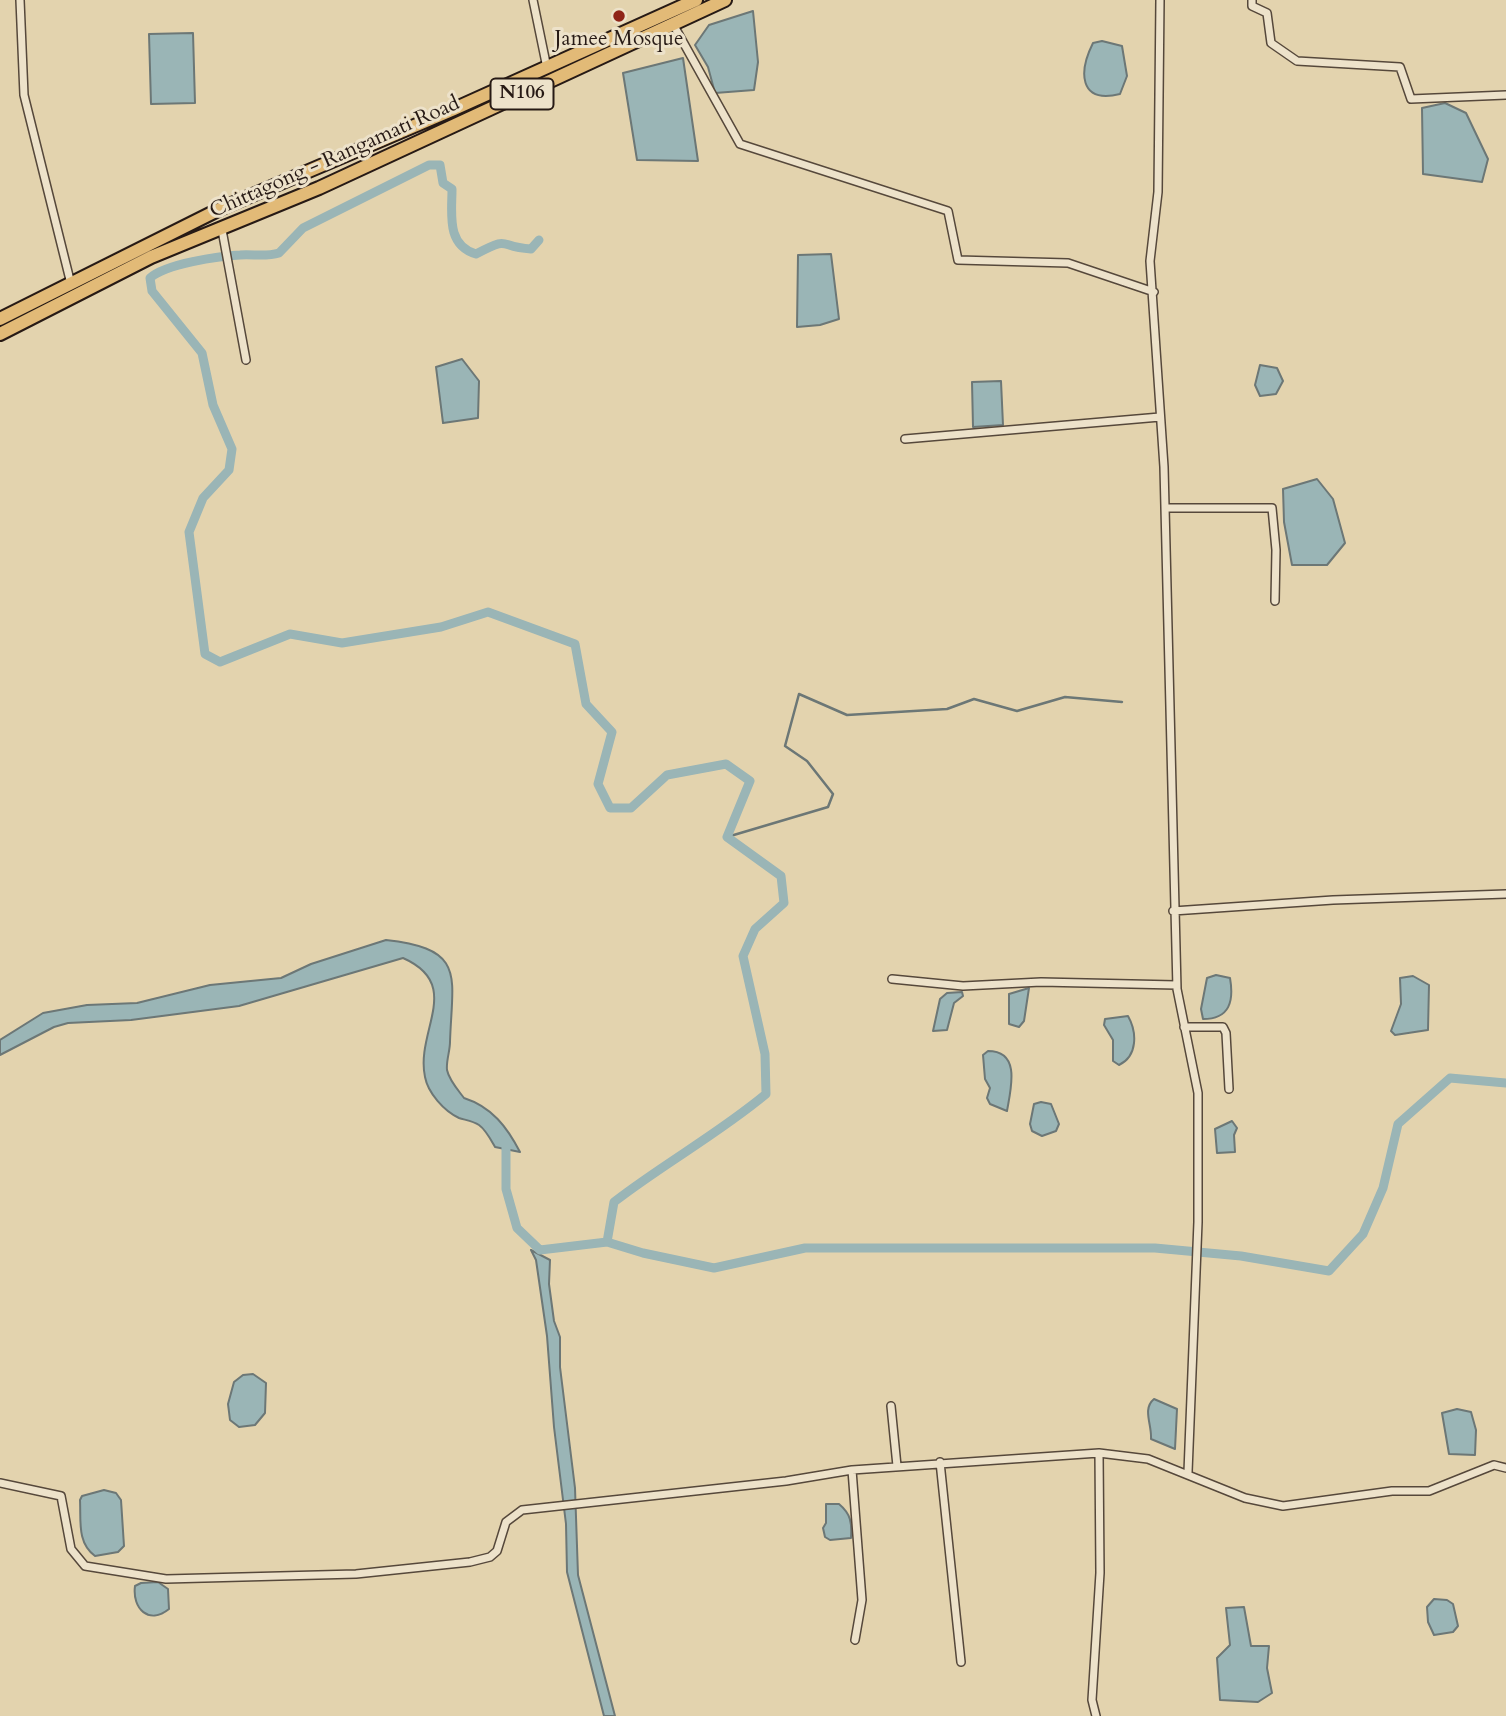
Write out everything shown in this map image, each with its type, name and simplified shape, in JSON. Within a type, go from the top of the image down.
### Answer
[{"type":"highway","points":[[0,319],[20,316],[71,284],[222,208],[547,68],[685,12],[696,0]]},
{"type":"highway","name":"Chittagong - Rangamati Road","points":[[0,334],[20,316],[151,257],[225,229],[319,188],[673,24],[685,12],[725,0]]},
{"type":"street","points":[[20,0],[24,95],[71,284]]},
{"type":"street","points":[[533,0],[547,68]]},
{"type":"street","points":[[1160,0],[1158,192],[1150,261],[1154,292],[1165,508],[1176,985],[1198,1093],[1198,1222],[1188,1472]]},
{"type":"street","points":[[1252,0],[1252,6],[1267,13],[1271,43],[1297,61],[1400,67],[1411,99],[1506,95]]},
{"type":"street","points":[[673,24],[740,144],[948,211],[958,260],[1068,263],[1154,292]]},
{"type":"street","points":[[225,229],[246,360]]},
{"type":"street","points":[[905,439],[1160,417]]},
{"type":"street","points":[[1165,508],[1272,508],[1276,550],[1275,601]]},
{"type":"street","points":[[1173,911],[1333,900],[1506,894]]},
{"type":"street","points":[[892,979],[963,986],[1041,982],[1176,985]]},
{"type":"street","points":[[1184,1027],[1223,1027],[1226,1033],[1229,1088]]},
{"type":"street","points":[[891,1406],[897,1466]]},
{"type":"street","points":[[1097,1716],[1092,1700],[1100,1573],[1100,1453]]},
{"type":"street","points":[[0,1483],[61,1496],[71,1549],[85,1566],[166,1579],[356,1574],[470,1562],[490,1558],[497,1551],[501,1544],[501,1532],[514,1514],[522,1510],[940,1462],[1100,1453],[1148,1459],[1188,1472],[1245,1498],[1283,1506],[1392,1491],[1429,1491],[1494,1465],[1506,1468]]},
{"type":"street","points":[[940,1462],[961,1662]]},
{"type":"street","points":[[852,1470],[862,1600],[855,1640]]},
{"type":"water","points":[[753,11],[758,62],[754,90],[715,93],[708,67],[695,45],[709,25]]},
{"type":"water","points":[[193,33],[195,103],[151,104],[149,34]]},
{"type":"water","points":[[1102,41],[1122,46],[1127,76],[1120,94],[1096,94],[1089,90],[1086,83],[1084,74],[1088,54],[1093,43]]},
{"type":"water","points":[[683,58],[698,161],[637,160],[623,73]]},
{"type":"water","points":[[1445,103],[1466,113],[1488,159],[1482,182],[1423,174],[1422,108]]},
{"type":"water","points":[[831,254],[839,319],[820,325],[797,327],[798,255]]},
{"type":"water","points":[[462,359],[479,381],[478,418],[443,423],[436,367]]},
{"type":"water","points":[[1260,365],[1277,368],[1283,381],[1276,394],[1260,396],[1255,385]]},
{"type":"water","points":[[1001,381],[1003,425],[973,427],[972,382]]},
{"type":"water","points":[[1317,479],[1333,499],[1345,543],[1327,565],[1292,565],[1284,522],[1283,489]]},
{"type":"water","points":[[386,940],[430,950],[442,959],[449,970],[452,999],[448,1074],[464,1098],[483,1107],[498,1119],[520,1152],[495,1147],[482,1127],[448,1111],[429,1089],[424,1060],[434,995],[431,982],[421,969],[403,958],[239,1006],[131,1020],[68,1023],[54,1027],[0,1055],[0,1040],[43,1013],[87,1005],[137,1003],[210,985],[281,978],[311,964]]},
{"type":"water","points":[[1216,975],[1230,978],[1230,1001],[1219,1016],[1203,1019],[1201,1009],[1207,978]]},
{"type":"water","points":[[1413,976],[1429,985],[1428,1030],[1395,1035],[1391,1031],[1401,1004],[1400,978]]},
{"type":"water","points":[[1029,988],[1024,1021],[1019,1027],[1009,1024],[1009,994]]},
{"type":"water","points":[[962,992],[963,996],[954,1003],[947,1030],[933,1031],[940,999],[947,993]]},
{"type":"water","points":[[1128,1016],[1133,1029],[1133,1050],[1119,1065],[1113,1061],[1113,1040],[1104,1025],[1105,1019]]},
{"type":"water","points":[[988,1051],[1005,1057],[1010,1064],[1011,1082],[1007,1111],[990,1104],[987,1098],[990,1088],[985,1079],[983,1055]]},
{"type":"water","points":[[1034,1104],[1051,1104],[1059,1124],[1056,1131],[1042,1136],[1032,1131],[1030,1124]]},
{"type":"water","points":[[1232,1121],[1237,1128],[1234,1135],[1235,1152],[1217,1153],[1215,1129]]},
{"type":"water","points":[[531,1250],[550,1260],[549,1284],[554,1321],[560,1337],[560,1367],[575,1488],[578,1575],[615,1716],[604,1716],[567,1572],[566,1524],[554,1427],[547,1336],[536,1260]]},
{"type":"water","points":[[253,1374],[266,1383],[265,1413],[255,1425],[239,1427],[230,1420],[228,1404],[234,1382],[243,1375]]},
{"type":"water","points":[[1154,1399],[1177,1409],[1175,1449],[1151,1439],[1148,1412]]},
{"type":"water","points":[[1457,1409],[1471,1412],[1476,1430],[1475,1455],[1449,1454],[1442,1413]]},
{"type":"water","points":[[104,1490],[116,1493],[121,1500],[124,1546],[118,1552],[95,1556],[85,1545],[83,1538],[80,1500],[82,1496]]},
{"type":"water","points":[[826,1504],[839,1504],[846,1511],[851,1523],[851,1538],[830,1540],[825,1537],[823,1528],[826,1523]]},
{"type":"water","points":[[158,1582],[168,1589],[169,1609],[162,1614],[149,1615],[139,1608],[136,1602],[135,1586]]},
{"type":"water","points":[[1434,1599],[1447,1600],[1453,1604],[1458,1626],[1453,1632],[1434,1635],[1428,1622],[1427,1607]]},
{"type":"water","points":[[1244,1607],[1251,1646],[1269,1646],[1267,1668],[1272,1693],[1258,1702],[1220,1700],[1217,1658],[1230,1645],[1226,1608]]},
{"type":"waterway","points":[[539,240],[531,249],[500,244],[476,254],[466,250],[455,236],[453,228],[452,189],[443,183],[440,165],[429,165],[303,228],[279,253],[193,262],[167,269],[150,278],[152,291],[202,353],[213,405],[232,449],[229,470],[203,498],[189,532],[205,654],[220,662],[290,634],[342,643],[441,627],[488,612],[575,644],[586,704],[612,732],[598,784],[610,808],[631,808],[667,775],[726,764],[750,781],[727,837],[781,876],[784,903],[755,929],[743,956],[765,1054],[766,1094],[614,1202],[607,1242]]},
{"type":"waterway","points":[[727,837],[828,807],[833,794],[807,761],[785,746],[799,694],[847,715],[947,709],[974,699],[1017,711],[1065,697],[1122,702]]},
{"type":"waterway","points":[[506,1140],[506,1189],[517,1228],[540,1250],[607,1242],[643,1253],[714,1268],[805,1248],[1155,1248],[1241,1256],[1329,1271],[1363,1234],[1383,1188],[1398,1124],[1450,1078],[1506,1083]]},
{"type":"place","name":"Jamee Mosque","points":[[619,16]]}]
